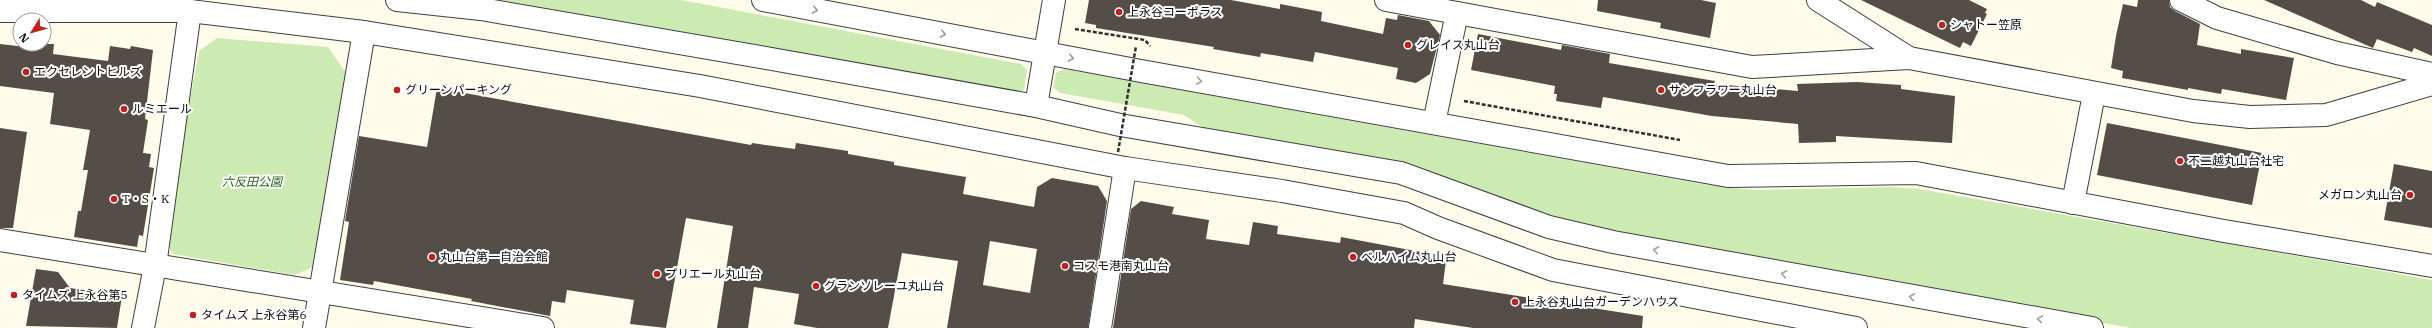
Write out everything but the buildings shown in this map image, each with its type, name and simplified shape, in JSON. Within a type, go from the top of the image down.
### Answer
[{"type":"street","points":[[397,0],[481,9],[1036,106],[1120,125],[1401,173],[1549,228],[1613,242],[2092,328]]},
{"type":"street","points":[[763,0],[1045,53],[1728,176],[1916,173],[2224,231],[2432,266]]},
{"type":"street","points":[[1036,106],[1054,0]]},
{"type":"street","points":[[1386,0],[1752,67],[1909,58],[2094,94],[2193,111],[2250,117],[2326,115],[2432,84]]},
{"type":"street","points":[[1818,0],[1909,58]]},
{"type":"street","points":[[2181,0],[2217,18],[2337,53],[2432,74]]},
{"type":"street","points":[[0,11],[190,10],[364,32],[700,86],[1122,160],[1404,213],[1438,228],[1553,270],[1856,328]]},
{"type":"street","points":[[143,328],[154,266],[190,10]]},
{"type":"street","points":[[1434,123],[1457,13]]},
{"type":"street","points":[[314,328],[364,32]]},
{"type":"street","points":[[2073,203],[2094,94]]},
{"type":"street","points":[[1100,328],[1122,160]]},
{"type":"street","points":[[0,240],[543,328]]},
{"type":"path","points":[[1122,160],[1136,46]]},
{"type":"path","points":[[1441,91],[1460,95],[1464,100],[1683,141]]},
{"type":"green space","points":[[495,0],[681,0],[1021,64],[1027,70],[1024,90],[1017,94]]},
{"type":"green space","name":"六反田公園","points":[[217,38],[328,47],[346,73],[316,266],[294,275],[173,254],[164,239],[199,51]]},
{"type":"green space","points":[[1064,69],[1707,185],[1755,190],[1890,187],[1920,189],[2432,280],[2432,328],[2131,328],[1584,230],[1207,130],[1184,115],[1060,93],[1053,87],[1056,73]]},
{"type":"place","name":"上永谷コーポラス","points":[[1119,12]]},
{"type":"place","name":"シャトー笠原","points":[[1942,25]]},
{"type":"place","name":"グレイス丸山台","points":[[1408,45]]},
{"type":"place","name":"エクセレントヒルズ","points":[[26,72]]},
{"type":"place","name":"グリーンパーキング","points":[[397,90]]},
{"type":"place","name":"サンフラワー丸山台","points":[[1661,90]]},
{"type":"place","name":"ルミエール","points":[[124,109]]},
{"type":"place","name":"不二越丸山台社宅","points":[[2180,161]]},
{"type":"place","name":"メガロン丸山台","points":[[2410,195]]},
{"type":"place","name":"T・S・K","points":[[114,199]]},
{"type":"place","name":"丸山台第一自治会館","points":[[432,257]]},
{"type":"place","name":"ベルハイム丸山台","points":[[1353,257]]},
{"type":"place","name":"コスモ港南丸山台","points":[[1065,266]]},
{"type":"place","name":"プリエール丸山台","points":[[657,274]]},
{"type":"place","name":"グランソレーユ丸山台","points":[[816,286]]},
{"type":"place","name":"タイムズ 上永谷第5","points":[[14,295]]},
{"type":"place","name":"上永谷丸山台ガーデンハウス","points":[[1515,302]]},
{"type":"place","name":"タイムズ 上永谷第6","points":[[193,315]]}]
